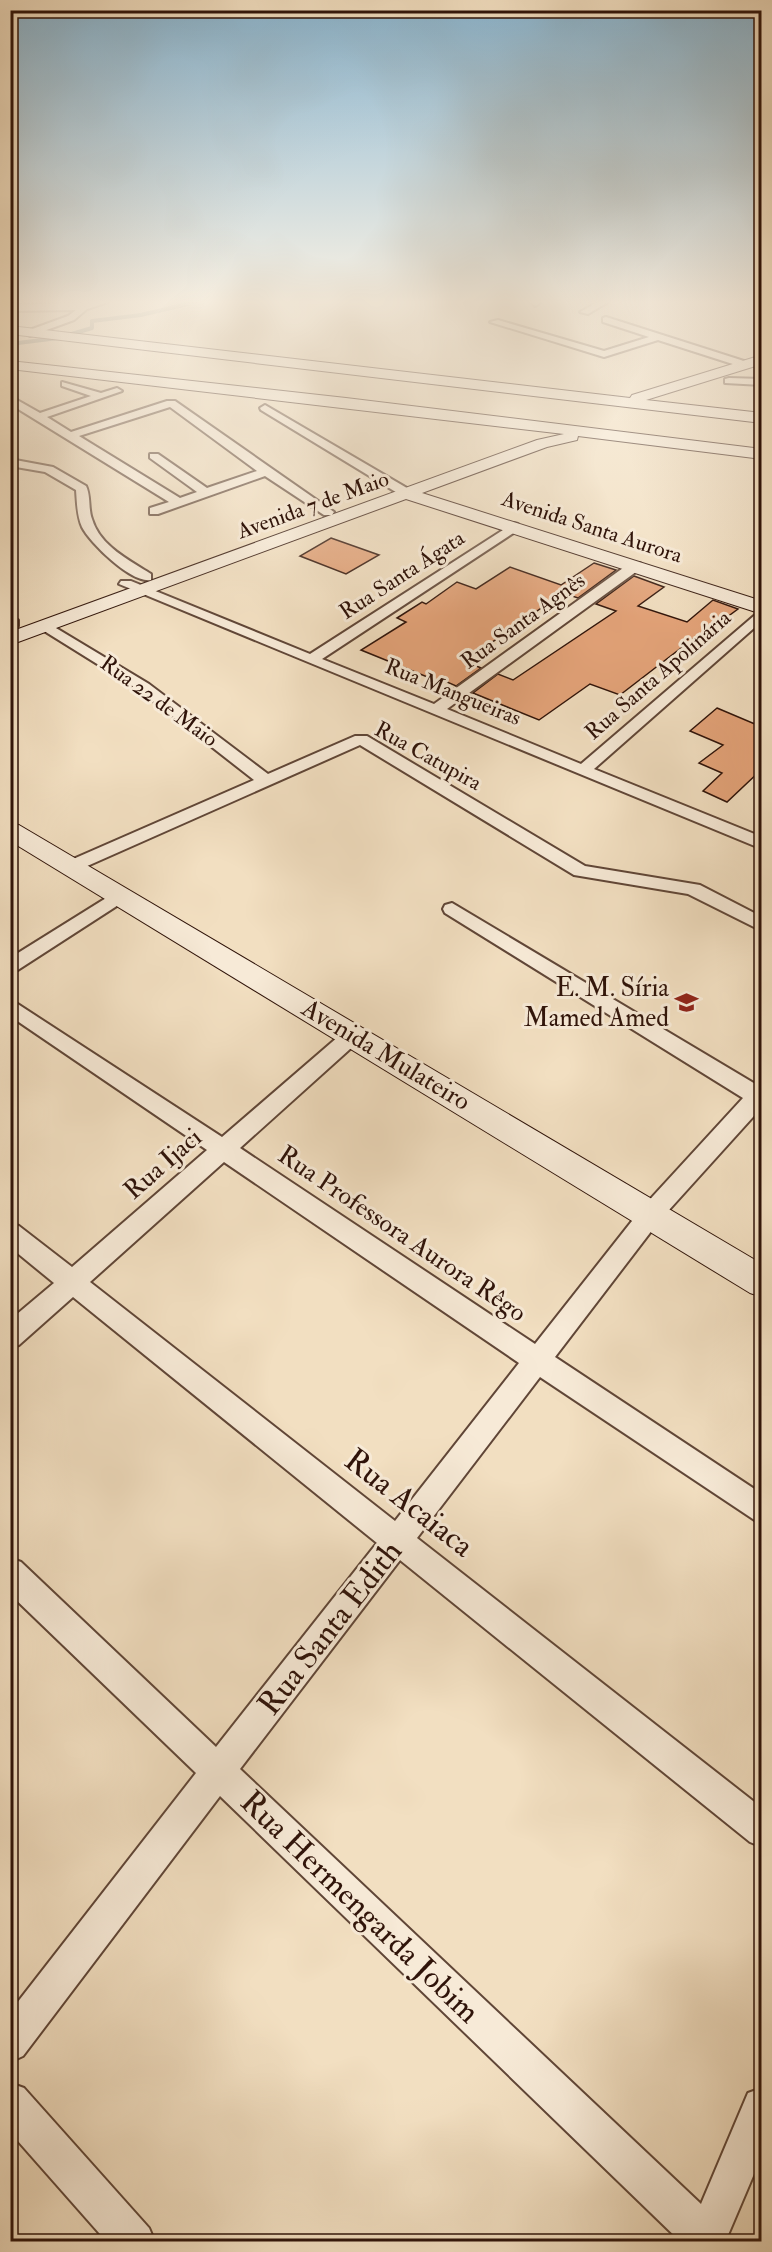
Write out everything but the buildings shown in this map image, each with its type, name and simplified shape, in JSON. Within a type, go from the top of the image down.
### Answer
[{"type":"main road","points":[[383,407],[762,454]]},
{"type":"main road","points":[[664,407],[762,418]]},
{"type":"main road","points":[[693,407],[709,412]]},
{"type":"main road","name":"Avenida 7 de Maio","points":[[11,627],[46,626],[145,584],[328,512],[402,491],[516,441],[518,434],[511,427],[484,419]]},
{"type":"main road","name":"Avenida 7 de Maio","points":[[11,627],[126,584],[145,584],[402,491],[553,440],[585,436],[634,439]]},
{"type":"main road","name":"Avenida Santa Aurora","points":[[402,491],[762,608]]},
{"type":"main road","name":"Avenida Mulateiro","points":[[10,830],[762,1282]]},
{"type":"street","points":[[24,407],[178,502]]},
{"type":"street","points":[[40,416],[67,407]]},
{"type":"street","points":[[72,435],[156,407]]},
{"type":"street","points":[[176,407],[266,472],[328,512]]},
{"type":"street","points":[[265,408],[402,491]]},
{"type":"street","points":[[154,456],[206,492]]},
{"type":"street","name":"Rua Mangueiras","points":[[10,462],[34,465],[71,479],[82,489],[85,520],[100,542],[145,584],[312,659],[436,710],[584,770],[758,836]]},
{"type":"street","points":[[154,510],[266,472]]},
{"type":"street","name":"Rua Santa Ágata","points":[[312,659],[514,527]]},
{"type":"street","name":"Rua Santa Agnês","points":[[436,710],[635,566]]},
{"type":"street","name":"Rua Santa Apolinária","points":[[584,770],[762,613]]},
{"type":"street","name":"Rua 22 de Maio","points":[[46,626],[144,687],[268,782]]},
{"type":"street","name":"Rua Catupira","points":[[70,867],[268,782],[361,739],[580,872],[693,889],[762,925]]},
{"type":"street","points":[[10,968],[119,896]]},
{"type":"street","points":[[452,909],[595,999],[759,1094],[651,1214]]},
{"type":"street","name":"Rua Professora Aurora Rêgo","points":[[10,1006],[539,1359],[762,1511]]},
{"type":"street","name":"Rua Ijaci","points":[[10,1336],[353,1035]]},
{"type":"street","name":"Rua Santa Edith","points":[[10,2043],[218,1771],[651,1214]]},
{"type":"street","name":"Rua Acaiaca","points":[[10,1233],[762,1830]]},
{"type":"street","name":"Rua Hermengarda Jobim","points":[[10,1573],[708,2240]]},
{"type":"street","points":[[10,2102],[135,2241]]},
{"type":"street","points":[[708,2240],[762,2107]]},
{"type":"place","name":"E. M. Síria Mamed Amed","points":[[687,1003]]}]
